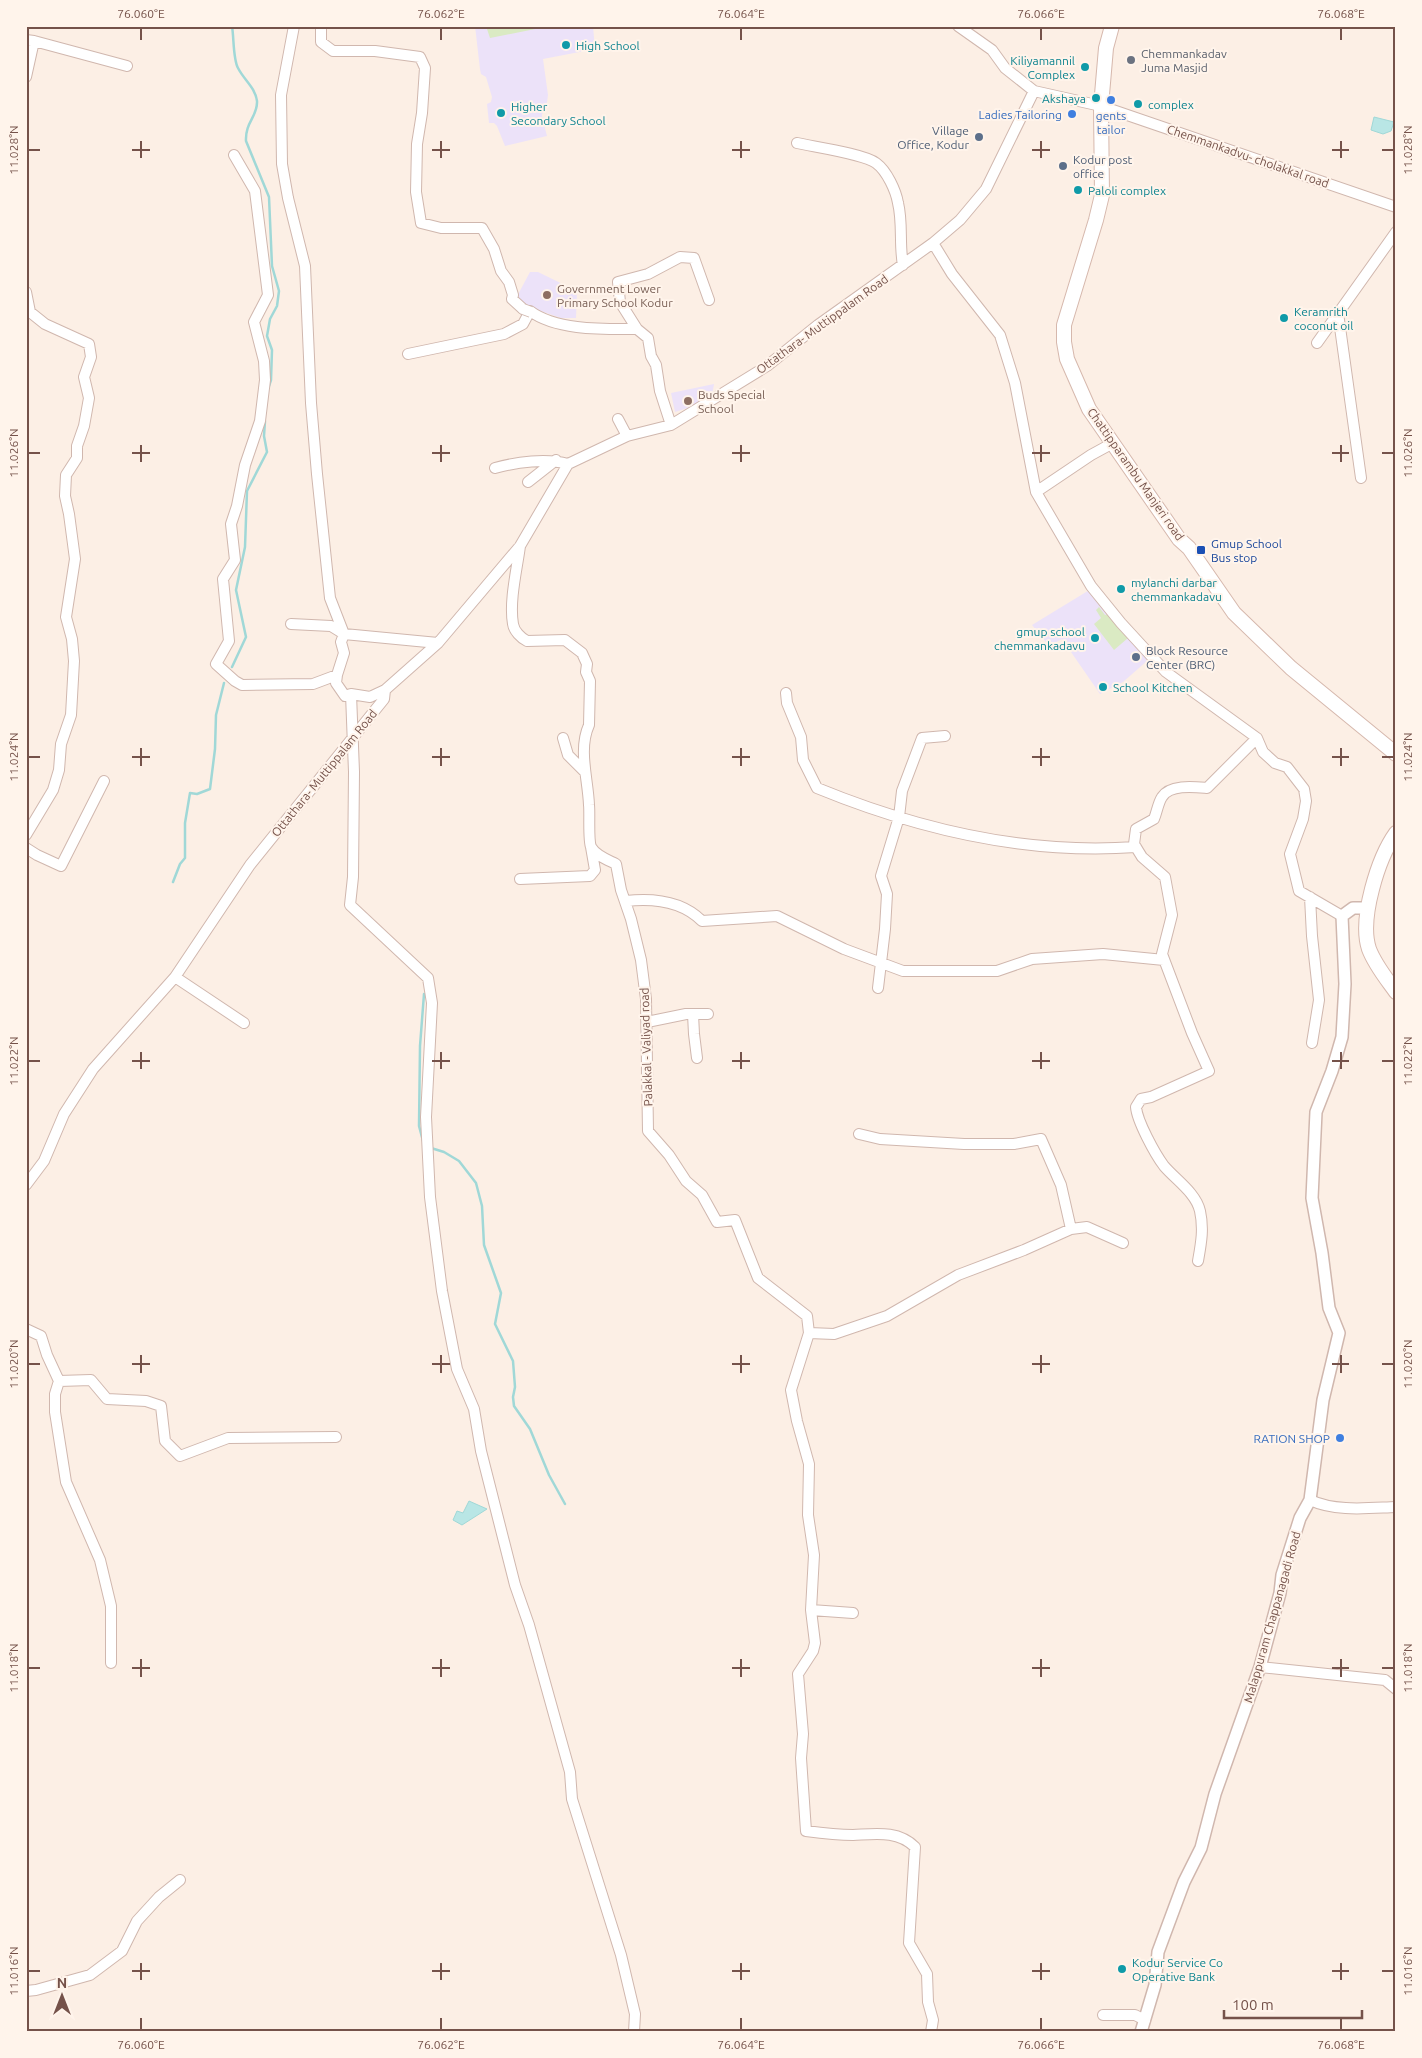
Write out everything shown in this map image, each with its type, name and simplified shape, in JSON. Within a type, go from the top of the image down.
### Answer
[{"type":"main road","name":"Chattipparambu Manjeri road","points":[[1112,26],[1106,48],[1101,106],[1102,195],[1064,326],[1067,360],[1089,409],[1179,539],[1189,548],[1234,613],[1291,668],[1396,754]]},
{"type":"main road","points":[[1396,833],[1376,874],[1365,931],[1368,948],[1376,965],[1396,992]]},
{"type":"street","points":[[294,26],[281,95],[282,164],[288,198],[305,266],[316,474],[330,598],[344,634],[341,642],[344,653],[336,683],[345,696],[352,694],[370,697],[385,690]]},
{"type":"street","points":[[321,26],[321,42],[333,51],[375,51],[420,57],[425,68],[422,113],[417,144],[416,192],[421,223],[441,228],[482,228],[494,249],[501,271],[509,282],[513,295],[512,299],[540,319],[593,329],[637,329]]},
{"type":"street","points":[[962,27],[992,50],[1005,68],[1034,91],[1101,106]]},
{"type":"street","points":[[26,77],[30,40],[127,66]]},
{"type":"street","name":"Ottathara- Muttippalam Road","points":[[26,1185],[44,1161],[64,1114],[93,1069],[175,977],[250,865],[384,699],[385,690],[438,643],[520,546],[568,464],[626,436],[671,425],[767,366],[818,325],[933,243],[960,220],[986,190],[1034,91]]},
{"type":"street","name":"Chemmankadvu- cholakkal road","points":[[1101,106],[1396,207]]},
{"type":"street","points":[[797,143],[864,158],[875,162],[881,168],[894,190],[898,203],[900,250],[903,265]]},
{"type":"street","points":[[234,155],[256,191],[268,295],[254,322],[264,362],[265,380],[260,421],[244,464],[231,524],[235,560],[223,578],[229,641],[216,664],[235,682],[242,685],[313,684],[337,675]]},
{"type":"street","points":[[1317,343],[1396,232]]},
{"type":"street","points":[[933,243],[952,274],[1000,335],[1015,383],[1036,492],[1092,586],[1121,623],[1166,672],[1257,738],[1263,752],[1275,764],[1287,767],[1304,789],[1306,801],[1303,819],[1290,854],[1299,890],[1342,916],[1353,908],[1368,908]]},
{"type":"street","points":[[671,425],[660,391],[656,365],[650,356],[648,338],[637,329],[620,302],[618,282],[648,274],[680,256],[694,258],[709,300]]},
{"type":"street","points":[[26,292],[30,312],[45,324],[89,344],[91,357],[84,377],[89,398],[84,426],[77,446],[76,458],[66,475],[65,496],[75,559],[66,617],[72,639],[74,661],[70,715],[61,744],[59,770],[53,790],[26,835]]},
{"type":"street","points":[[408,354],[504,334],[523,324],[530,311],[528,311]]},
{"type":"street","points":[[1338,313],[1361,478]]},
{"type":"street","points":[[618,420],[626,436]]},
{"type":"street","points":[[1036,492],[1091,455],[1113,443]]},
{"type":"street","points":[[495,468],[508,464],[556,460],[568,464]]},
{"type":"street","points":[[528,482],[556,460]]},
{"type":"street","points":[[520,546],[513,598],[513,625],[522,639],[527,641],[565,640],[582,653],[587,664],[586,672],[590,681],[589,725],[586,731],[584,752],[591,846],[595,870],[590,876],[520,879]]},
{"type":"street","points":[[291,624],[331,626],[344,634],[438,643]]},
{"type":"street","points":[[352,694],[354,737],[353,877],[350,905],[428,978],[432,1003],[426,1117],[430,1197],[442,1291],[457,1369],[474,1409],[481,1451],[515,1585],[529,1625],[570,1772],[572,1799],[621,1955],[635,2014],[634,2032]]},
{"type":"street","points":[[786,694],[787,703],[801,737],[803,760],[817,788],[922,824],[1018,844],[1097,850],[1136,847]]},
{"type":"street","points":[[878,988],[887,894],[881,876],[899,817],[902,791],[922,738],[945,736]]},
{"type":"street","points":[[563,738],[568,755],[585,772]]},
{"type":"street","points":[[1198,1261],[1203,1236],[1200,1209],[1185,1186],[1164,1165],[1139,1122],[1136,1107],[1141,1099],[1151,1097],[1209,1071],[1192,1033],[1162,954],[1172,915],[1165,877],[1142,857],[1134,844],[1136,829],[1154,819],[1162,797],[1166,793],[1184,786],[1207,788],[1257,738]]},
{"type":"street","points":[[26,848],[37,856],[61,866],[104,781]]},
{"type":"street","name":"Palakkal - Valiyad road","points":[[591,846],[600,856],[616,864],[620,890],[626,901],[641,960],[647,1022],[648,1130],[669,1155],[686,1181],[702,1195],[717,1222],[735,1220],[758,1278],[806,1316],[809,1333]]},
{"type":"street","points":[[1310,897],[1319,1000],[1312,1043]]},
{"type":"street","points":[[626,901],[674,902],[692,911],[702,921],[777,916],[844,949],[903,971],[996,971],[1032,959],[1104,954],[1164,960]]},
{"type":"street","name":"Malappuram Chappanagadi Road","points":[[1141,2032],[1155,1985],[1158,1952],[1184,1882],[1201,1848],[1215,1794],[1260,1667],[1280,1593],[1282,1575],[1300,1518],[1310,1500],[1324,1400],[1339,1333],[1329,1308],[1312,1198],[1316,1112],[1332,1071],[1342,1037],[1345,984],[1342,916]]},
{"type":"street","points":[[175,977],[244,1023]]},
{"type":"street","points":[[647,1022],[693,1014],[708,1014]]},
{"type":"street","points":[[693,1014],[698,1058]]},
{"type":"street","points":[[859,1134],[880,1139],[964,1144],[1014,1144],[1041,1139],[1061,1185],[1071,1229]]},
{"type":"street","points":[[931,2032],[933,2020],[928,2002],[927,1974],[909,1943],[915,1847],[908,1839],[889,1834],[829,1834],[806,1831],[803,1813],[800,1758],[803,1734],[798,1674],[813,1651],[815,1643],[811,1610],[814,1555],[808,1514],[809,1464],[791,1390],[809,1333],[834,1334],[887,1316],[958,1275],[1024,1250],[1071,1229],[1087,1227],[1122,1243]]},
{"type":"street","points":[[26,1329],[41,1336],[59,1381],[55,1394],[55,1412],[66,1482],[100,1560],[111,1606],[112,1663]]},
{"type":"street","points":[[59,1381],[91,1380],[107,1399],[146,1401],[161,1406],[165,1441],[180,1456],[228,1438],[336,1437]]},
{"type":"street","points":[[1310,1500],[1323,1506],[1357,1508],[1396,1507]]},
{"type":"street","points":[[811,1610],[853,1613]]},
{"type":"street","points":[[1260,1667],[1386,1680],[1396,1689]]},
{"type":"street","points":[[26,1991],[90,1975],[122,1951],[137,1921],[159,1897],[180,1880]]},
{"type":"street","points":[[1104,2015],[1135,2015],[1145,2020]]},
{"type":"shaded area","points":[[475,26],[593,26],[595,49],[543,59],[548,95],[546,109],[542,117],[547,136],[505,146],[497,126],[494,123],[489,123],[487,104],[491,102],[492,97],[486,77],[481,74]]},
{"type":"shaded area","name":"Government Lower Primary School Kodur","points":[[530,272],[538,272],[577,291],[576,318],[561,318],[515,300]]},
{"type":"shaded area","name":"Buds Special School","points":[[714,384],[712,396],[694,406],[675,412],[671,393]]},
{"type":"shaded area","points":[[1091,589],[1144,653],[1147,661],[1123,682],[1100,694],[1062,639],[1049,646],[1032,625]]},
{"type":"green space","points":[[486,26],[550,26],[490,38]]},
{"type":"green space","points":[[1099,607],[1105,615],[1108,614],[1128,638],[1114,650],[1094,624],[1101,618],[1096,610]]},
{"type":"water","points":[[1374,117],[1394,122],[1391,131],[1383,134],[1371,130]]},
{"type":"water","points":[[469,1501],[487,1509],[462,1525],[453,1520],[457,1511],[463,1513]]},
{"type":"waterway","points":[[232,26],[236,64],[252,88],[257,101],[256,111],[247,129],[246,141],[269,197],[272,266],[279,291],[277,306],[270,319],[267,336],[272,350],[269,386]]},
{"type":"waterway","points":[[232,667],[246,637],[236,590],[245,547],[247,491],[267,452],[264,436],[265,421]]},
{"type":"waterway","points":[[173,882],[180,864],[185,858],[185,823],[190,793],[197,794],[210,789],[215,749],[216,715],[224,683]]},
{"type":"waterway","points":[[423,1141],[419,1126],[420,1046],[424,994]]},
{"type":"waterway","points":[[431,1148],[444,1152],[459,1161],[476,1183],[482,1206],[484,1245],[501,1293],[495,1324],[513,1361],[514,1406],[530,1429],[549,1475],[565,1504]]},
{"type":"place","name":"High School","points":[[566,45]]},
{"type":"place","name":"Chemmankadav Juma Masjid","points":[[1131,60]]},
{"type":"place","name":"Kiliyamannil Complex","points":[[1085,67]]},
{"type":"place","name":"Akshaya","points":[[1096,98]]},
{"type":"place","name":"gents tailor","points":[[1111,100]]},
{"type":"place","name":"complex","points":[[1138,104]]},
{"type":"place","name":"Higher Secondary School","points":[[501,113]]},
{"type":"place","name":"Ladies Tailoring","points":[[1072,114]]},
{"type":"place","name":"Village Office, Kodur","points":[[979,137]]},
{"type":"place","name":"Kodur post office","points":[[1063,166]]},
{"type":"place","name":"Paloli complex","points":[[1078,190]]},
{"type":"place","name":"Government Lower Primary School Kodur","points":[[547,295]]},
{"type":"place","name":"Keramrith coconut oil","points":[[1284,318]]},
{"type":"place","name":"Buds Special School","points":[[688,401]]},
{"type":"place","name":"Gmup School Bus stop","points":[[1201,550]]},
{"type":"place","name":"mylanchi darbar chemmankadavu","points":[[1121,589]]},
{"type":"place","name":"gmup school chemmankadavu","points":[[1095,638]]},
{"type":"place","name":"Block Resource Center (BRC)","points":[[1136,657]]},
{"type":"place","name":"School Kitchen","points":[[1103,687]]},
{"type":"place","name":"RATION SHOP","points":[[1340,1438]]},
{"type":"place","name":"Kodur Service Co Operative Bank","points":[[1122,1969]]}]
